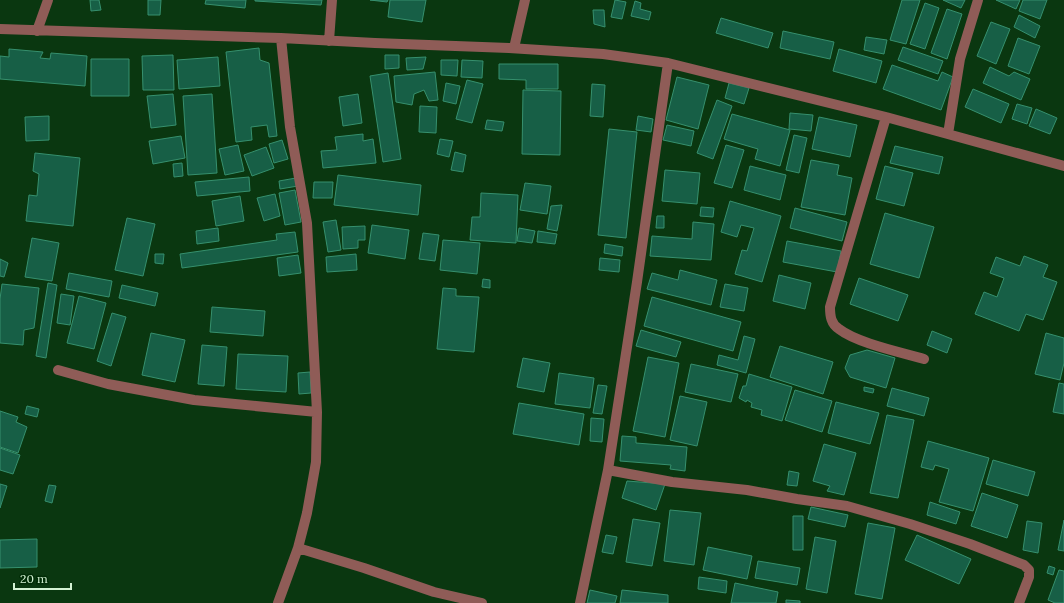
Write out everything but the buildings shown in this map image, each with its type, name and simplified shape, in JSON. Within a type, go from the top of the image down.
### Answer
[{"type":"street","points":[[37,31],[48,0]]},
{"type":"street","points":[[329,41],[332,0]]},
{"type":"street","points":[[514,48],[525,0]]},
{"type":"street","points":[[948,134],[960,59],[978,0]]},
{"type":"street","points":[[0,29],[281,38],[514,48],[603,54],[668,63],[886,117],[1064,166]]},
{"type":"street","points":[[278,603],[298,548],[307,513],[316,462],[317,412],[307,224],[290,127],[281,38]]},
{"type":"street","points":[[580,603],[608,470],[637,282],[668,63]]},
{"type":"street","points":[[886,117],[830,307],[830,318],[838,329],[858,339],[924,359]]},
{"type":"street","points":[[58,370],[108,384],[194,400],[317,412]]},
{"type":"street","points":[[608,470],[672,482],[747,490],[847,506],[910,524],[970,544],[1024,565],[1029,570],[1029,577],[1019,603]]},
{"type":"street","points":[[298,548],[364,568],[434,592],[482,603]]}]
